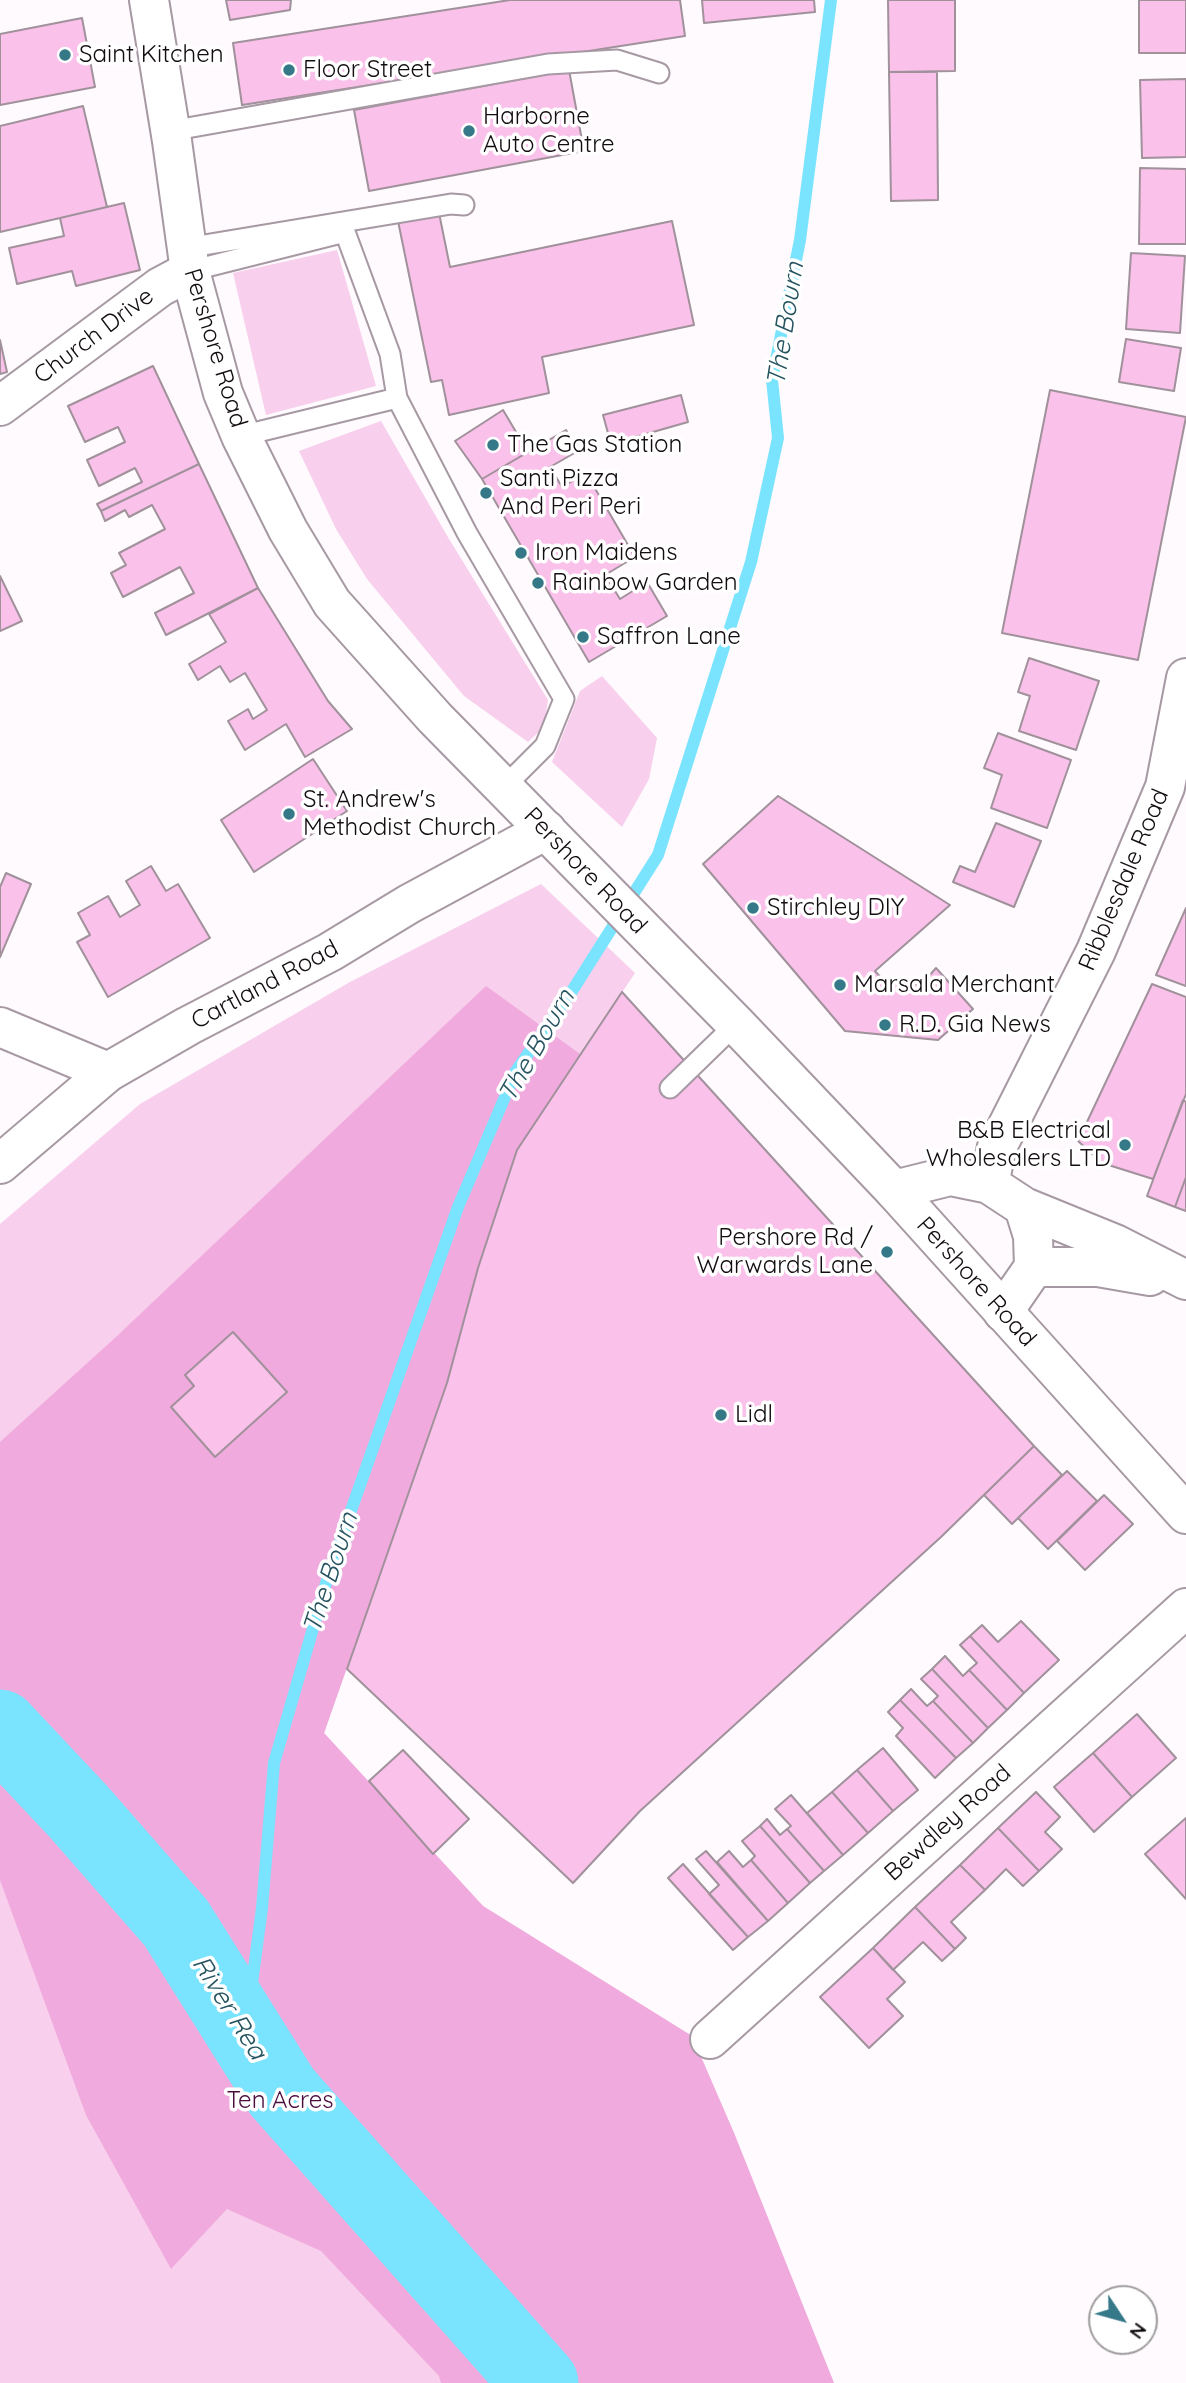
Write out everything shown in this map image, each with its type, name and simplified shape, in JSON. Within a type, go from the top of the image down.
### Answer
[{"type":"street","name":"Pershore Road","points":[[149,0],[188,260],[223,393],[241,436],[288,530],[332,603],[435,718],[736,1024],[894,1190],[1186,1514]]},
{"type":"street","name":"Church Drive","points":[[0,406],[160,287],[188,260]]},
{"type":"street","name":"Ribblesdale Road","points":[[989,1184],[997,1147],[1175,787],[1186,678]]},
{"type":"street","name":"Cartland Road","points":[[0,1164],[108,1072],[188,1026],[330,952],[409,904],[546,830]]},
{"type":"street","points":[[0,1027],[108,1072]]},
{"type":"street","points":[[894,1190],[950,1176],[997,1147]]},
{"type":"street","points":[[950,1176],[989,1184],[1024,1207],[1115,1244],[1186,1282]]},
{"type":"street","points":[[1003,1312],[1034,1267],[1033,1236],[1024,1207]]},
{"type":"street","points":[[1034,1267],[1098,1267],[1186,1282]]},
{"type":"street","name":"Bewdley Road","points":[[710,2039],[1186,1608]]},
{"type":"lane","points":[[170,131],[548,64],[617,60],[659,73]]},
{"type":"lane","points":[[188,260],[451,204],[464,205]]},
{"type":"lane","points":[[188,260],[345,232],[390,354],[397,398],[467,534],[564,699],[545,746],[503,788]]},
{"type":"lane","points":[[241,436],[397,398]]},
{"type":"lane","points":[[670,1088],[736,1024]]},
{"type":"green space","points":[[337,250],[376,386],[266,415],[233,273]]},
{"type":"green space","points":[[381,421],[449,539],[548,700],[544,727],[528,742],[464,696],[367,579],[336,529],[299,451]]},
{"type":"green space","points":[[602,676],[657,738],[649,779],[622,827],[552,762],[580,691]]},
{"type":"green space","name":"Ten Acres","points":[[541,884],[635,973],[517,1150],[478,1268],[447,1383],[324,1733],[483,1906],[692,2036],[734,2133],[834,2383],[0,2383],[0,1224],[140,1104],[350,982]]},
{"type":"green space","name":"Ten Acres","points":[[486,986],[580,1054],[517,1150],[478,1268],[447,1383],[324,1733],[483,1906],[692,2036],[734,2133],[834,2383],[441,2383],[439,2376],[321,2251],[227,2209],[171,2269],[86,2115],[0,1880],[0,1442],[116,1337]]},
{"type":"building","points":[[226,0],[291,0],[290,10],[230,20]]},
{"type":"building","points":[[510,0],[680,0],[685,36],[242,105],[233,43]]},
{"type":"building","points":[[702,0],[814,0],[815,12],[704,23]]},
{"type":"building","points":[[888,0],[955,0],[955,71],[889,72]]},
{"type":"building","points":[[1139,0],[1186,0],[1186,53],[1139,53]]},
{"type":"building","points":[[82,18],[95,87],[0,105],[0,34]]},
{"type":"building","name":"Harborne Auto Centre","points":[[569,70],[584,151],[369,191],[354,110]]},
{"type":"building","points":[[889,72],[937,72],[938,200],[891,201]]},
{"type":"building","points":[[1186,79],[1186,157],[1142,158],[1140,80]]},
{"type":"building","points":[[83,106],[107,207],[0,232],[0,126]]},
{"type":"building","points":[[1140,168],[1186,169],[1186,244],[1139,244]]},
{"type":"building","points":[[124,203],[140,270],[76,286],[72,271],[17,284],[9,248],[64,236],[60,218]]},
{"type":"building","points":[[439,213],[450,267],[672,221],[694,325],[542,357],[549,393],[449,415],[442,380],[431,382],[398,221]]},
{"type":"building","points":[[1131,253],[1185,256],[1180,333],[1126,329]]},
{"type":"building","points":[[1126,339],[1181,348],[1174,391],[1119,382]]},
{"type":"building","points":[[0,340],[7,372],[0,374]]},
{"type":"building","points":[[153,366],[199,464],[101,511],[97,504],[142,482],[135,468],[99,486],[87,460],[125,442],[118,427],[85,442],[68,406]]},
{"type":"building","points":[[1050,390],[1186,417],[1138,660],[1002,633]]},
{"type":"building","points":[[681,395],[688,422],[611,444],[603,415]]},
{"type":"building","points":[[503,410],[528,452],[482,479],[455,441]]},
{"type":"building","points":[[566,430],[578,451],[550,467],[562,487],[586,473],[635,557],[605,575],[620,599],[647,582],[667,616],[589,662],[482,479]]},
{"type":"building","points":[[199,464],[258,588],[166,635],[155,613],[194,593],[180,567],[123,597],[111,573],[126,565],[119,553],[165,529],[152,505],[129,517],[125,510],[105,521],[101,511]]},
{"type":"building","points":[[0,576],[22,621],[0,631]]},
{"type":"building","points":[[258,588],[328,701],[352,729],[305,757],[286,724],[245,750],[228,721],[248,709],[253,719],[267,710],[245,673],[230,682],[220,666],[198,680],[189,664],[226,642],[209,614]]},
{"type":"building","points":[[1029,658],[1099,681],[1076,750],[1019,731],[1030,696],[1018,692]]},
{"type":"building","points":[[998,733],[1071,760],[1047,828],[991,808],[1002,775],[984,768]]},
{"type":"building","points":[[313,759],[347,811],[254,872],[221,820]]},
{"type":"building","points":[[778,796],[950,905],[875,971],[882,979],[921,985],[936,968],[973,1009],[938,1040],[845,1031],[703,864]]},
{"type":"building","points":[[996,823],[1041,841],[1014,907],[953,882],[960,866],[975,872]]},
{"type":"building","points":[[151,866],[166,891],[178,884],[210,938],[108,997],[77,942],[90,935],[78,913],[108,896],[120,917],[140,905],[126,881]]},
{"type":"building","points":[[6,873],[31,884],[0,957],[0,887]]},
{"type":"building","points":[[1186,908],[1186,986],[1156,975]]},
{"type":"building","points":[[1152,984],[1186,997],[1186,1094],[1153,1179],[1102,1163],[1078,1141]]},
{"type":"building","name":"Lidl","points":[[622,992],[1034,1446],[941,1537],[640,1811],[573,1883],[347,1669],[447,1383],[478,1268],[517,1150]]},
{"type":"building","points":[[1183,1100],[1186,1102],[1186,1177],[1175,1207],[1147,1196]]},
{"type":"building","points":[[1186,1177],[1186,1211],[1175,1207]]},
{"type":"building","points":[[233,1332],[287,1392],[215,1457],[171,1407],[194,1386],[185,1375]]},
{"type":"building","points":[[1034,1446],[1062,1475],[1012,1524],[984,1495]]},
{"type":"building","points":[[1067,1471],[1097,1501],[1048,1549],[1018,1518]]},
{"type":"building","points":[[1104,1495],[1133,1524],[1085,1570],[1057,1541]]},
{"type":"building","points":[[1021,1621],[1059,1660],[1024,1693],[970,1636],[982,1625],[998,1642]]},
{"type":"building","points":[[970,1636],[1024,1693],[1007,1710],[969,1670],[977,1663],[960,1645]]},
{"type":"building","points":[[945,1656],[963,1676],[969,1670],[1007,1710],[988,1728],[932,1669]]},
{"type":"building","points":[[932,1669],[988,1728],[973,1743],[933,1701],[938,1696],[921,1679]]},
{"type":"building","points":[[911,1689],[927,1706],[933,1701],[973,1743],[956,1758],[900,1700]]},
{"type":"building","points":[[900,1700],[956,1758],[935,1778],[896,1736],[903,1728],[888,1712]]},
{"type":"building","points":[[1137,1714],[1176,1758],[1132,1797],[1093,1753]]},
{"type":"building","points":[[883,1748],[918,1790],[893,1811],[857,1770]]},
{"type":"building","points":[[403,1750],[469,1819],[433,1854],[369,1781]]},
{"type":"building","points":[[1093,1753],[1132,1797],[1094,1832],[1054,1787]]},
{"type":"building","points":[[857,1770],[893,1811],[868,1833],[832,1792]]},
{"type":"building","points":[[832,1792],[868,1833],[843,1855],[807,1813]]},
{"type":"building","points":[[1036,1792],[1060,1817],[1045,1832],[1062,1849],[1039,1871],[998,1828]]},
{"type":"building","points":[[791,1795],[843,1855],[824,1871],[787,1829],[791,1826],[775,1809]]},
{"type":"building","points":[[1186,1818],[1186,1899],[1145,1854]]},
{"type":"building","points":[[767,1819],[780,1835],[787,1829],[824,1871],[810,1883],[760,1826]]},
{"type":"building","points":[[760,1826],[810,1883],[788,1903],[751,1860],[755,1856],[742,1841]]},
{"type":"building","points":[[998,1828],[1039,1871],[1023,1886],[1006,1869],[985,1890],[960,1865]]},
{"type":"building","points":[[706,1851],[768,1921],[748,1937],[709,1894],[719,1885],[696,1859]]},
{"type":"building","points":[[729,1851],[743,1867],[751,1860],[788,1903],[768,1921],[717,1862]]},
{"type":"building","points":[[683,1864],[748,1937],[733,1950],[668,1878]]},
{"type":"building","points":[[960,1865],[985,1890],[951,1922],[966,1938],[955,1949],[915,1907]]},
{"type":"building","points":[[915,1907],[955,1949],[942,1961],[923,1942],[893,1970],[873,1948]]},
{"type":"building","points":[[873,1948],[905,1982],[887,1999],[903,2016],[869,2048],[820,1997]]},
{"type":"waterway","name":"The Bourn","points":[[282,2092],[247,2021],[262,1908],[274,1763],[329,1573],[458,1207],[516,1071],[572,991],[658,855],[751,562],[778,438],[772,380],[800,240],[831,0]]},
{"type":"waterway","name":"The Bourn","points":[[0,1728],[78,1811],[176,1923],[282,2092],[540,2383]]},
{"type":"place","name":"Saint Kitchen","points":[[65,55]]},
{"type":"place","name":"Floor Street","points":[[289,70]]},
{"type":"place","name":"Harborne Auto Centre","points":[[469,131]]},
{"type":"place","name":"The Gas Station","points":[[493,445]]},
{"type":"place","name":"Santi Pizza And Peri Peri","points":[[486,493]]},
{"type":"place","name":"Iron Maidens","points":[[521,553]]},
{"type":"place","name":"Rainbow Garden","points":[[538,583]]},
{"type":"place","name":"Saffron Lane","points":[[583,637]]},
{"type":"place","name":"St. Andrew's Methodist Church","points":[[289,814]]},
{"type":"place","name":"Stirchley DIY","points":[[753,908]]},
{"type":"place","name":"Marsala Merchant","points":[[840,985]]},
{"type":"place","name":"R.D. Gia News","points":[[885,1025]]},
{"type":"place","name":"B&B Electrical Wholesalers LTD","points":[[1125,1145]]},
{"type":"place","name":"Pershore Rd / Warwards Lane","points":[[887,1252]]},
{"type":"place","name":"Lidl","points":[[721,1415]]},
{"type":"water label","name":"River Rea","points":[[229,2008]]}]
